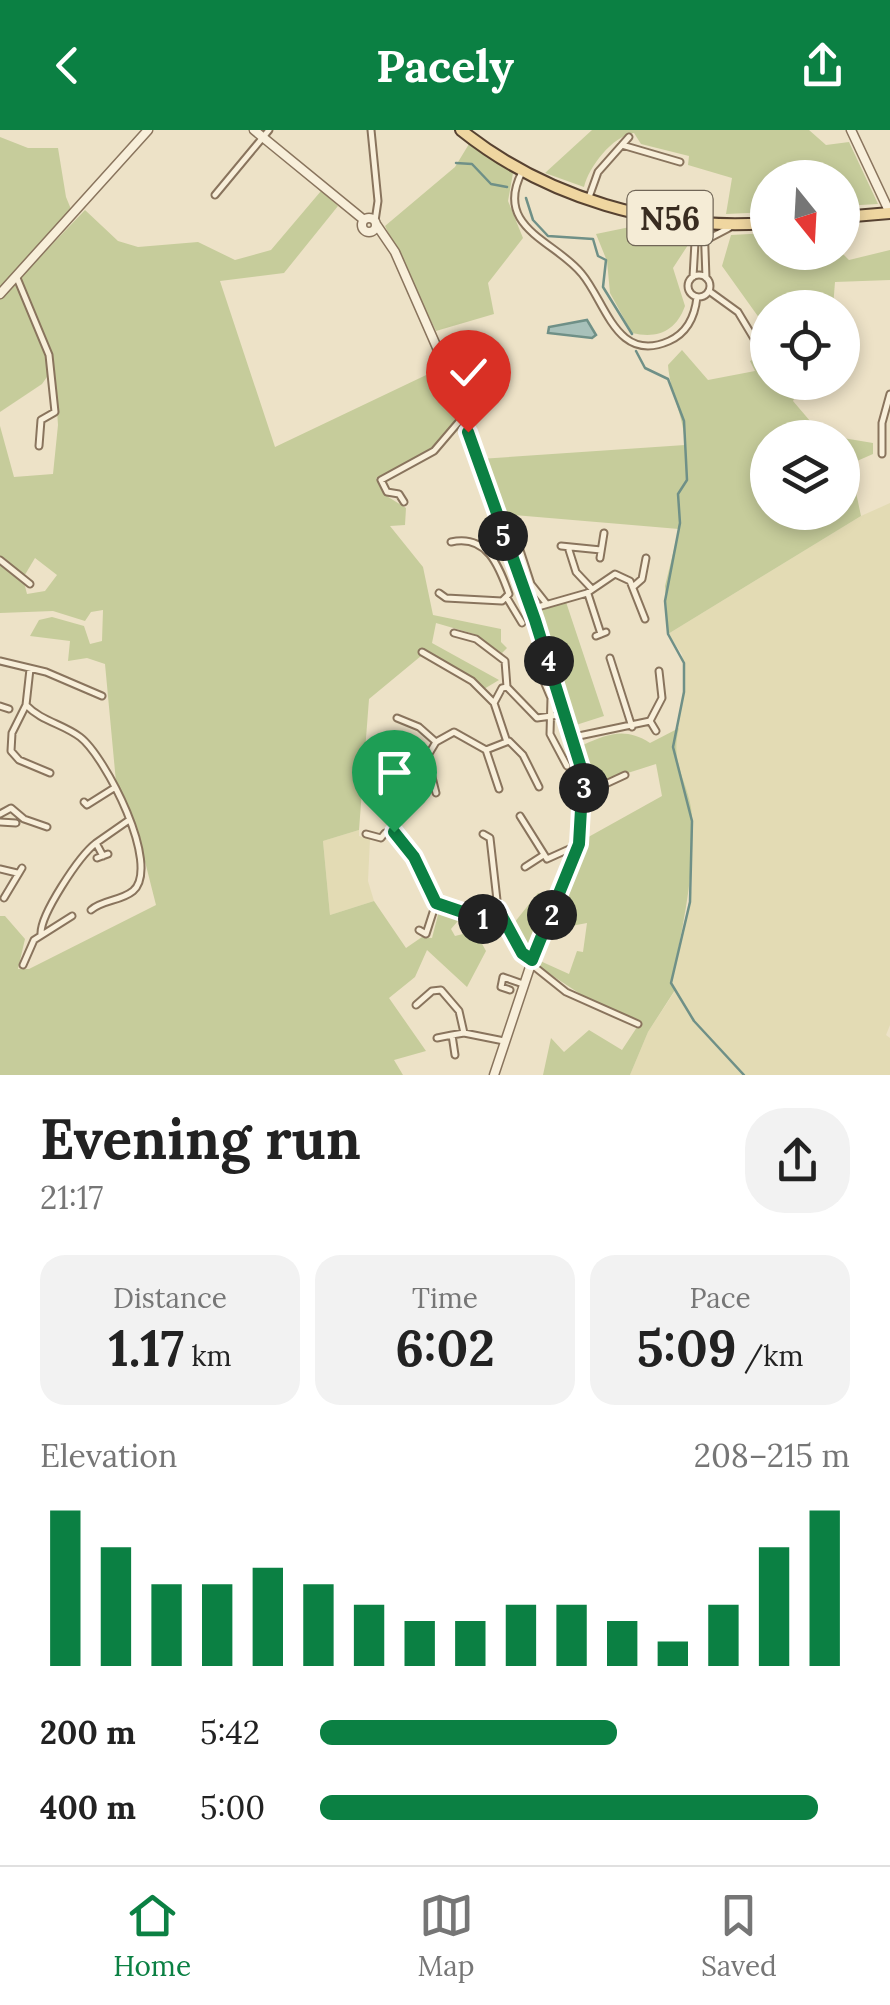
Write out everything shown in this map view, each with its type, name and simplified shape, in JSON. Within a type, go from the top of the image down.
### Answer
[{"type":"main road","name":"N56","points":[[461,130],[522,172],[588,200],[700,222],[750,224]]},
{"type":"main road","points":[[860,216],[890,213]]},
{"type":"street","points":[[0,294],[148,130]]},
{"type":"street","points":[[254,130],[266,134],[372,221],[391,244],[440,350],[574,737],[584,794],[579,844],[531,962],[494,1075]]},
{"type":"street","points":[[371,130],[372,221]]},
{"type":"street","points":[[852,130],[890,213]]},
{"type":"street","points":[[214,195],[266,134]]},
{"type":"street","points":[[588,200],[598,172],[628,137]]},
{"type":"street","points":[[622,145],[680,162]]},
{"type":"street","points":[[522,172],[514,192],[524,224],[578,268],[610,324],[625,338],[655,345],[676,337],[689,324],[697,297],[709,291]]},
{"type":"street","points":[[697,297],[689,290],[700,222]]},
{"type":"street","points":[[700,222],[706,240],[709,291],[738,312],[750,332]]},
{"type":"street","points":[[706,240],[739,225]]},
{"type":"street","points":[[694,277],[706,278]]},
{"type":"street","points":[[17,278],[50,355],[55,412],[41,420],[40,446]]},
{"type":"street","points":[[882,454],[882,423],[890,394]]},
{"type":"street","points":[[404,502],[399,494],[388,492],[381,480],[434,451],[463,417]]},
{"type":"street","points":[[561,546],[601,554],[604,533]]},
{"type":"street","points":[[510,536],[515,535],[531,584],[546,603]]},
{"type":"street","points":[[451,542],[466,540],[490,549],[522,623]]},
{"type":"street","points":[[569,550],[576,572],[590,591],[601,634]]},
{"type":"street","points":[[634,586],[642,578],[646,558]]},
{"type":"street","points":[[0,560],[30,584]]},
{"type":"street","points":[[500,573],[516,568]]},
{"type":"street","points":[[531,609],[590,591],[616,574],[634,586],[645,619]]},
{"type":"street","points":[[439,593],[446,598],[508,598]]},
{"type":"street","points":[[454,633],[476,639],[505,661],[508,687],[531,715],[551,718],[566,714]]},
{"type":"street","points":[[422,652],[472,681],[494,703],[506,739],[523,756],[539,786]]},
{"type":"street","points":[[610,658],[632,727]]},
{"type":"street","points":[[0,662],[30,667],[102,696]]},
{"type":"street","points":[[538,665],[551,698],[550,734],[566,766]]},
{"type":"street","points":[[30,667],[26,705],[12,733],[11,751],[19,760],[50,773]]},
{"type":"street","points":[[574,737],[650,722],[662,698],[659,670]]},
{"type":"street","points":[[494,703],[508,687]]},
{"type":"street","points":[[26,705],[80,737],[114,788],[129,820],[143,873],[134,890],[91,910]]},
{"type":"street","points":[[0,706],[9,709]]},
{"type":"street","points":[[397,718],[419,727],[436,742]]},
{"type":"street","points":[[650,722],[656,731]]},
{"type":"street","points":[[436,793],[427,757],[436,742],[454,732],[486,750],[499,790]]},
{"type":"street","points":[[486,750],[506,739]]},
{"type":"street","points":[[388,802],[388,767],[400,758],[427,757]]},
{"type":"street","points":[[584,794],[625,776]]},
{"type":"street","points":[[84,802],[87,805],[114,788]]},
{"type":"street","points":[[11,822],[0,818],[11,808],[24,819],[47,826]]},
{"type":"street","points":[[520,816],[536,835],[542,856],[547,859],[579,844]]},
{"type":"street","points":[[42,934],[42,922],[74,864],[129,820]]},
{"type":"street","points":[[366,834],[381,838],[385,833],[400,836],[436,903],[429,930],[426,934],[419,930]]},
{"type":"street","points":[[483,834],[490,838],[493,849],[498,909],[522,953],[566,992],[638,1024]]},
{"type":"street","points":[[96,843],[103,856]]},
{"type":"street","points":[[525,867],[542,856]]},
{"type":"street","points":[[0,869],[19,870],[4,898]]},
{"type":"street","points":[[436,903],[486,920],[498,909]]},
{"type":"street","points":[[24,965],[32,942],[72,916]]},
{"type":"street","points":[[510,990],[500,984],[504,974],[523,984]]},
{"type":"street","points":[[416,1004],[427,1001],[434,990],[444,992],[459,1010],[464,1033]]},
{"type":"street","points":[[437,1038],[464,1033],[504,1041]]},
{"type":"street","points":[[452,1036],[452,1052]]},
{"type":"shaded area","points":[[890,503],[890,1025],[886,1035],[890,1038],[890,1075],[630,1075],[648,1032],[675,991],[671,983],[692,888],[692,820],[673,747],[685,679],[682,654],[668,634],[838,530],[860,530],[861,516]]},
{"type":"shaded area","points":[[359,830],[359,836],[370,839],[368,881],[374,901],[330,915],[323,841]]},
{"type":"green space","points":[[592,130],[809,130],[826,145],[849,142],[857,160],[750,160],[750,213],[726,214],[732,178],[688,165],[689,156],[641,144],[634,133],[618,140],[603,154],[584,187],[545,173]]},
{"type":"green space","points":[[0,137],[28,148],[58,148],[66,197],[73,214],[0,288]]},
{"type":"green space","points":[[469,144],[513,173],[508,201],[523,238],[488,283],[494,314],[436,331],[385,226],[455,167]]},
{"type":"green space","points":[[860,166],[878,204],[860,205]]},
{"type":"green space","points":[[321,191],[338,206],[284,273],[220,281],[275,447],[443,367],[460,417],[430,450],[376,478],[385,495],[406,508],[405,525],[390,526],[423,567],[433,615],[501,629],[501,642],[507,648],[502,653],[474,634],[436,623],[432,643],[499,680],[484,689],[427,651],[369,699],[359,830],[323,841],[330,915],[374,901],[406,948],[422,937],[432,938],[440,907],[463,915],[451,929],[455,936],[475,931],[486,951],[467,987],[427,950],[415,977],[389,998],[426,1051],[394,1060],[403,1075],[0,1075],[0,916],[5,916],[25,939],[18,969],[29,969],[156,905],[136,826],[116,782],[105,664],[87,658],[68,661],[70,641],[30,636],[39,620],[52,617],[84,626],[90,644],[102,641],[103,610],[91,612],[85,621],[53,611],[0,613],[0,426],[14,477],[53,474],[58,425],[54,367],[42,384],[0,412],[0,299],[85,210],[118,241],[138,247],[198,242],[235,260],[271,250]],"holes":[[[35,558],[57,575],[45,591],[27,594],[23,578]]]},
{"type":"green space","points":[[630,227],[684,236],[688,245],[673,268],[685,306],[677,322],[658,334],[632,333],[610,293],[607,261],[596,234]]},
{"type":"green space","points":[[750,234],[750,270],[860,270],[860,257],[890,250],[890,280],[835,282],[834,290],[750,290],[750,305],[722,266],[731,235]]},
{"type":"green space","points":[[682,350],[708,380],[750,372],[750,400],[794,400],[809,420],[750,420],[750,530],[838,530],[668,634],[665,586],[679,529],[501,514],[480,459],[685,445],[668,365]]},
{"type":"green space","points":[[860,441],[873,443],[873,454],[860,460]]},
{"type":"green space","points":[[566,602],[604,716],[576,725],[537,615],[545,607]]},
{"type":"green space","points":[[679,728],[678,763],[692,816],[692,859],[671,983],[675,990],[648,1032],[630,1075],[543,1075],[551,1038],[564,1052],[589,1030],[622,1050],[641,1021],[588,999],[536,965],[538,960],[569,974],[577,951],[583,952],[587,923],[571,926],[554,921],[583,840],[662,796],[656,764],[590,785],[583,745],[616,734],[632,735],[650,743]]},
{"type":"green space","points":[[538,893],[555,901],[529,957],[510,928]]},
{"type":"water","points":[[587,320],[596,335],[592,338],[548,333],[549,327]]},
{"type":"waterway","points":[[456,163],[472,164],[491,184],[507,187]]},
{"type":"waterway","points":[[526,198],[533,220],[548,236],[593,239],[598,256],[606,260],[603,287],[632,334]]},
{"type":"waterway","points":[[636,351],[645,368],[668,379],[684,421],[687,480],[678,494],[680,523],[665,601],[668,634],[684,663],[684,692],[673,747],[692,821],[690,902],[671,983],[694,1021],[744,1075]]},
{"type":"route","points":[[394,832],[414,857],[436,903],[486,920],[498,909],[522,953],[532,960],[579,844],[584,810],[583,774],[535,620],[468,432]]}]
